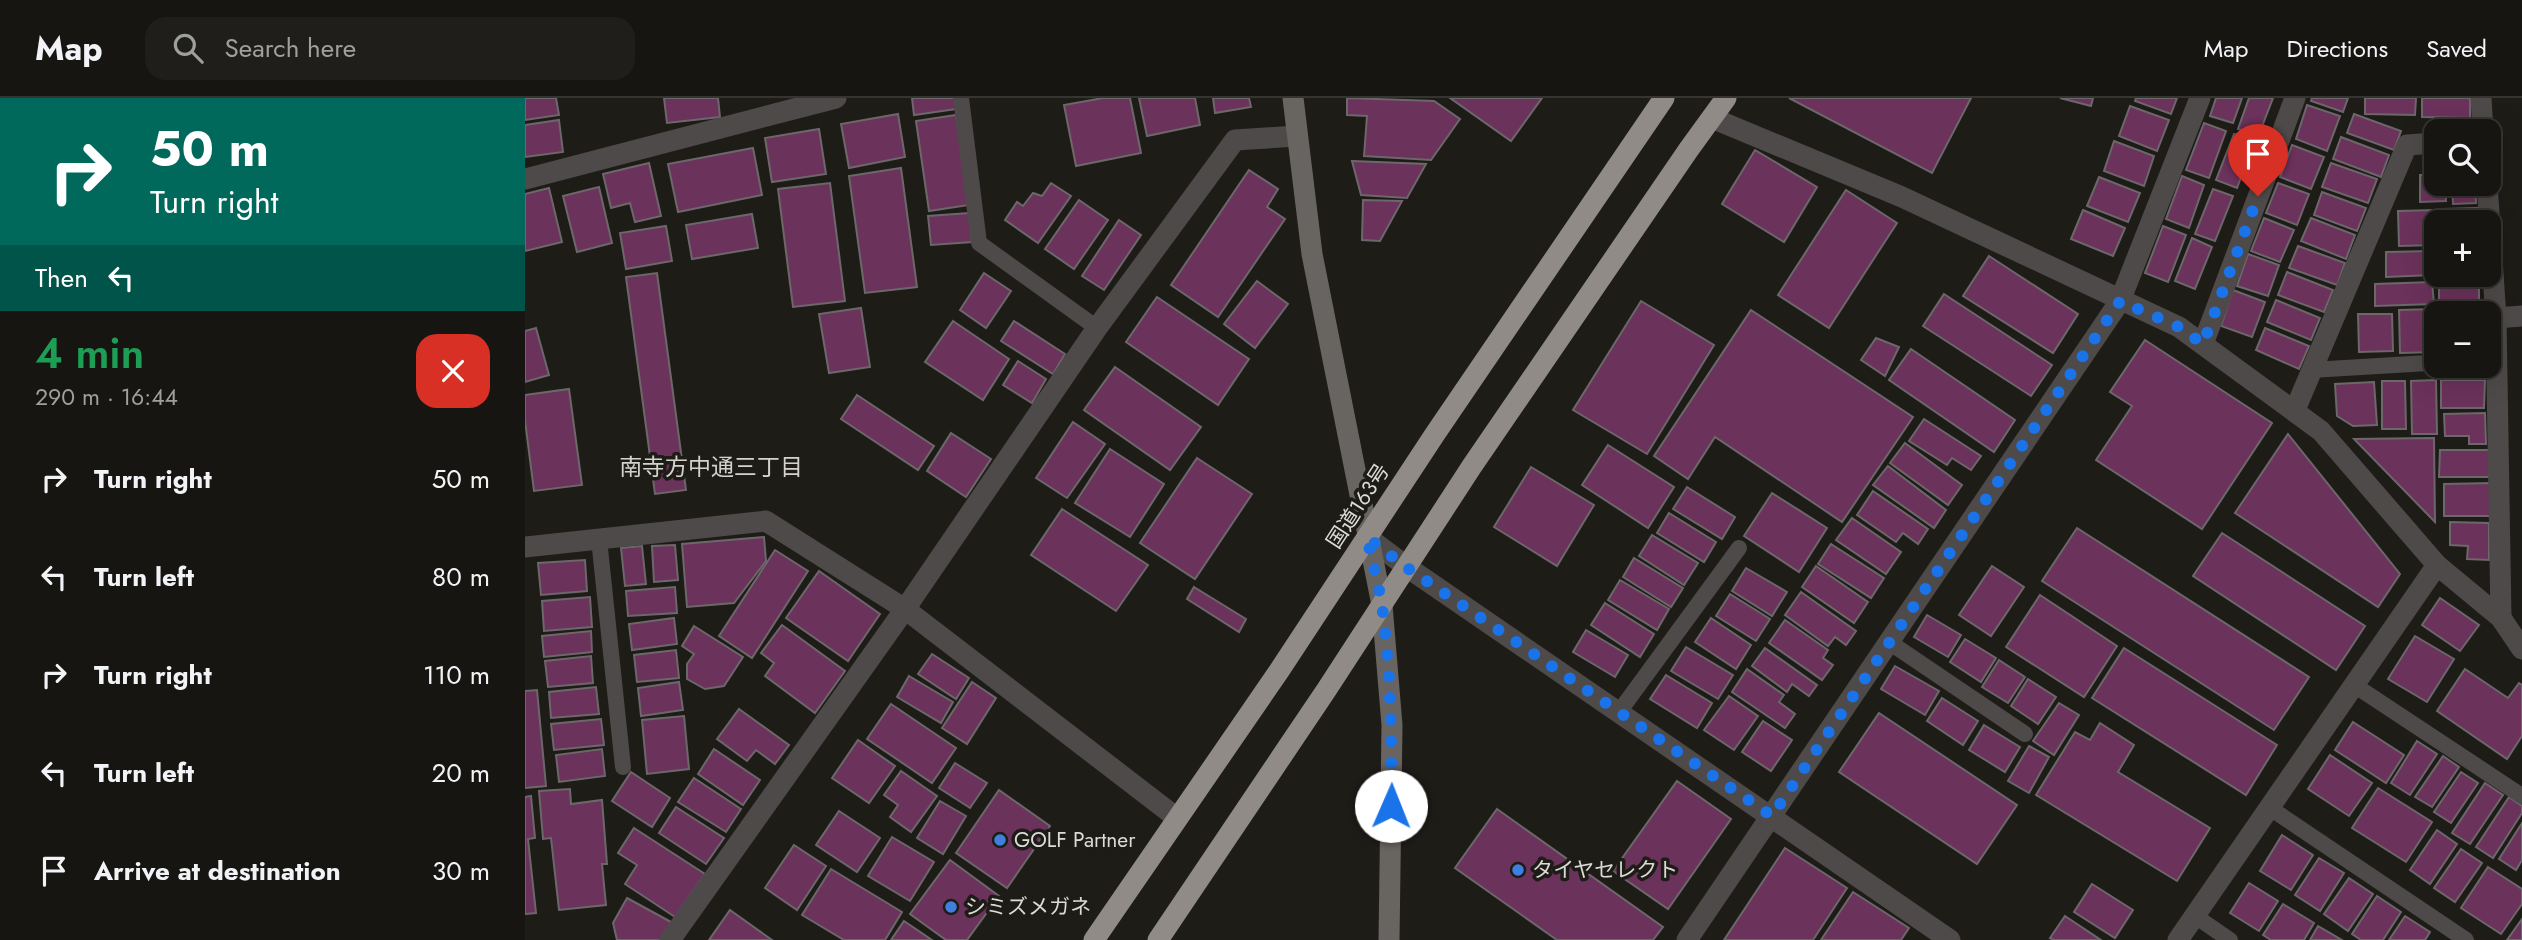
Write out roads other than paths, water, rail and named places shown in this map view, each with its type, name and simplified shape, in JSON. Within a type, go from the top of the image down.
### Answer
[{"type":"highway","name":"国道163号","points":[[1094,940],[1279,671],[1664,98]]},
{"type":"highway","points":[[1158,940],[1406,567],[1726,98]]},
{"type":"street","points":[[525,179],[836,98]]},
{"type":"street","points":[[1293,98],[1313,254],[1382,605],[1392,725],[1389,940]]},
{"type":"street","points":[[1687,940],[2120,301],[2200,98]]},
{"type":"street","points":[[2203,344],[2295,98]]},
{"type":"street","points":[[2481,98],[2482,119]]},
{"type":"street","points":[[1712,118],[1902,197],[2179,327],[2321,431],[2437,565],[2501,618],[2522,649]]},
{"type":"street","points":[[670,940],[905,609],[1097,328],[1235,140],[1297,136]]},
{"type":"street","points":[[2295,410],[2407,145],[2424,144]]},
{"type":"street","points":[[2488,196],[2495,301]]},
{"type":"street","points":[[2501,318],[2522,316]]},
{"type":"street","points":[[2497,378],[2501,618]]},
{"type":"street","points":[[525,547],[766,521],[905,609],[1177,818]]},
{"type":"street","points":[[1367,537],[1406,567],[1950,940]]},
{"type":"street","points":[[2178,940],[2437,565]]},
{"type":"lane","points":[[961,98],[979,243],[1097,328]]},
{"type":"lane","points":[[2311,370],[2424,363]]},
{"type":"lane","points":[[599,539],[623,767]]},
{"type":"lane","points":[[1619,712],[1739,548]]},
{"type":"lane","points":[[1889,642],[2025,734]]},
{"type":"lane","points":[[2354,685],[2522,796]]},
{"type":"lane","points":[[2270,808],[2466,940]]},
{"type":"lane","points":[[2195,916],[2230,940]]},
{"type":"place","name":"GOLF Partner","points":[[1000,840]]},
{"type":"place","name":"タイヤセレクト","points":[[1518,870]]},
{"type":"place","name":"シミズメガネ","points":[[951,907]]},
{"type":"district","name":"南寺方中通三丁目","points":[[711,467]]}]
